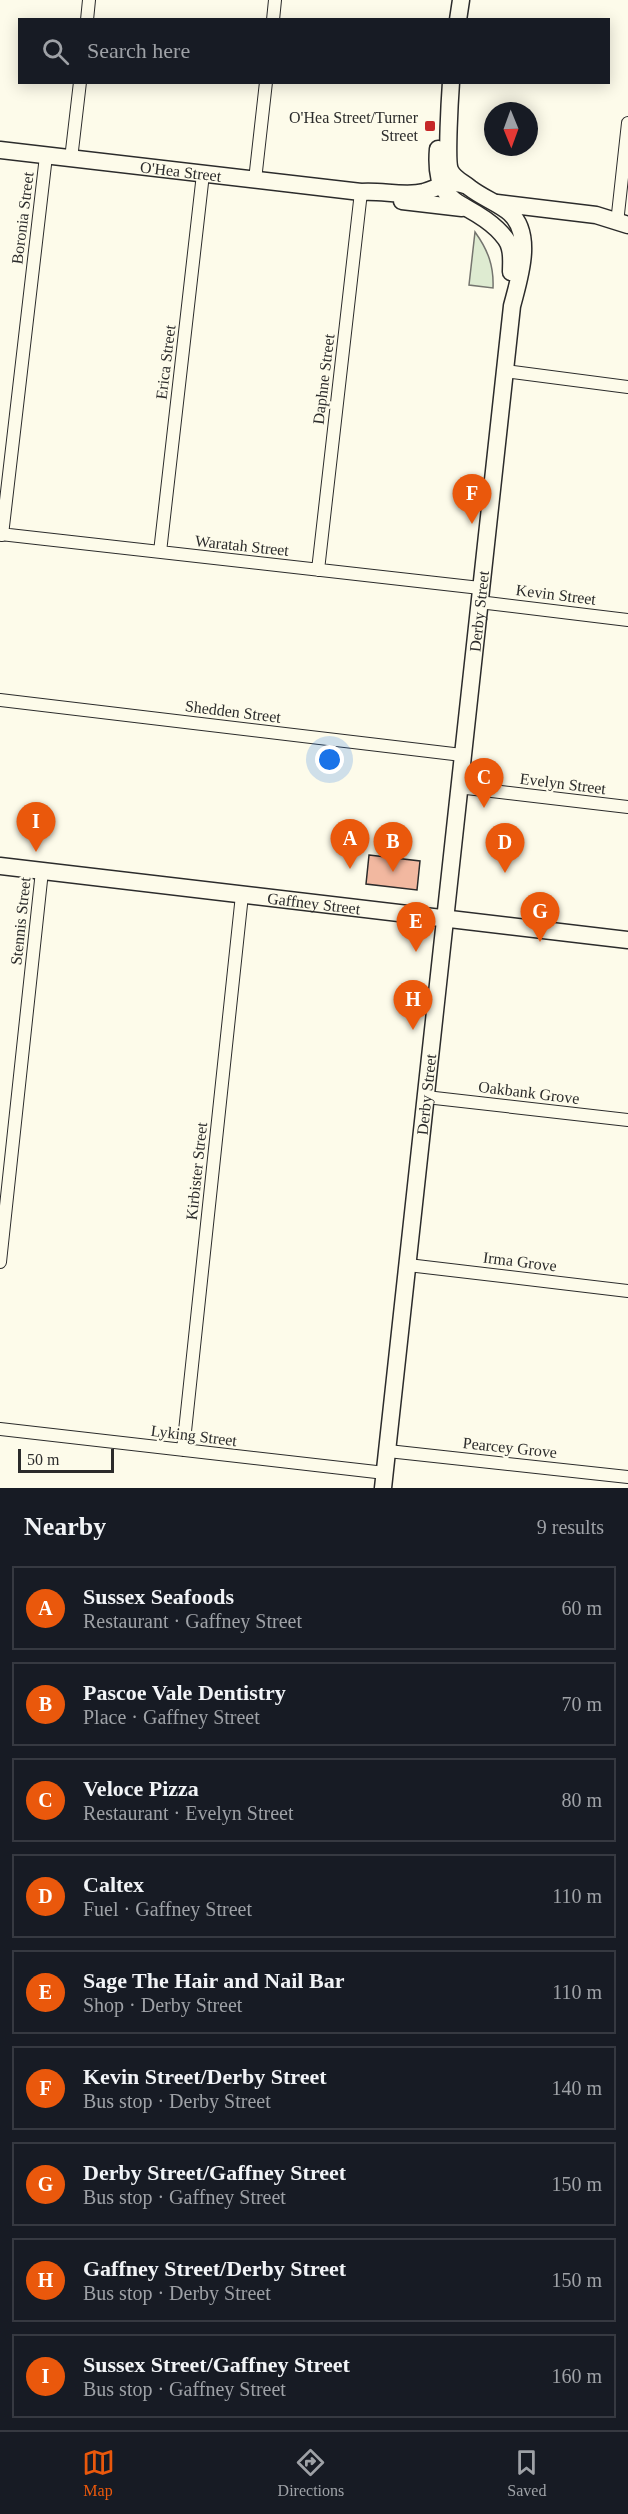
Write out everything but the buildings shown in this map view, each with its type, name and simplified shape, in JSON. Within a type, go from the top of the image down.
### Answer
[{"type":"street","points":[[87,18],[89,0]]},
{"type":"street","points":[[273,18],[275,0]]},
{"type":"street","points":[[458,18],[461,0]]},
{"type":"street","points":[[71,159],[80,84]]},
{"type":"street","points":[[255,180],[266,84]]},
{"type":"street","points":[[451,84],[448,165],[456,178],[508,211],[518,224]]},
{"type":"street","points":[[449,105],[439,136],[437,162],[441,184],[454,202],[462,208]]},
{"type":"street","points":[[623,224],[628,123]]},
{"type":"street","name":"O'Hea Street","points":[[0,150],[361,192],[377,190],[416,193],[453,182],[467,185]]},
{"type":"street","name":"Boronia Street","points":[[1,534],[46,156]]},
{"type":"street","name":"Erica Street","points":[[160,552],[203,174]]},
{"type":"street","name":"O'Hea Street","points":[[361,192],[375,198],[462,208]]},
{"type":"street","name":"Daphne Street","points":[[318,570],[361,192]]},
{"type":"street","points":[[494,203],[596,215],[623,224]]},
{"type":"street","name":"Derby Street","points":[[384,1481],[512,306],[510,249],[502,233],[486,218],[462,208]]},
{"type":"street","points":[[486,218],[505,228],[545,218],[595,225],[623,224]]},
{"type":"street","name":"Derby Street","points":[[512,306],[520,275],[523,244],[518,224]]},
{"type":"street","points":[[505,371],[628,387]]},
{"type":"street","name":"Waratah Street","points":[[1,534],[318,570],[480,595]]},
{"type":"street","name":"Kevin Street","points":[[480,595],[628,620]]},
{"type":"street","name":"Shedden Street","points":[[0,700],[462,755]]},
{"type":"street","name":"Evelyn Street","points":[[458,787],[628,807]]},
{"type":"street","name":"Gaffney Street","points":[[0,866],[628,940]]},
{"type":"street","name":"Stennis Street","points":[[0,1262],[42,871]]},
{"type":"street","name":"Kirbister Street","points":[[183,1450],[242,895]]},
{"type":"street","name":"Oakbank Grove","points":[[426,1097],[628,1120]]},
{"type":"street","name":"Irma Grove","points":[[408,1265],[628,1291]]},
{"type":"street","name":"Lyking Street","points":[[0,1429],[183,1450],[384,1481]]},
{"type":"street","name":"Pearcey Grove","points":[[388,1451],[628,1477]]},
{"type":"green space","points":[[475,232],[489,258],[493,288],[469,285]]},
{"type":"place","name":"O'Hea Street/Turner Street","points":[[430,126]]},
{"type":"place","name":"Kevin Street/Derby Street","points":[[472,524]]},
{"type":"place","name":"Veloce Pizza","points":[[484,808]]},
{"type":"place","name":"Sussex Street/Gaffney Street","points":[[36,852]]},
{"type":"place","name":"Sussex Seafoods","points":[[350,869]]},
{"type":"place","name":"Pascoe Vale Dentistry","points":[[393,872]]},
{"type":"place","name":"Caltex","points":[[505,873]]},
{"type":"place","name":"Derby Street/Gaffney Street","points":[[540,942]]},
{"type":"place","name":"Sage The Hair and Nail Bar","points":[[416,952]]},
{"type":"place","name":"Gaffney Street/Derby Street","points":[[413,1030]]}]
